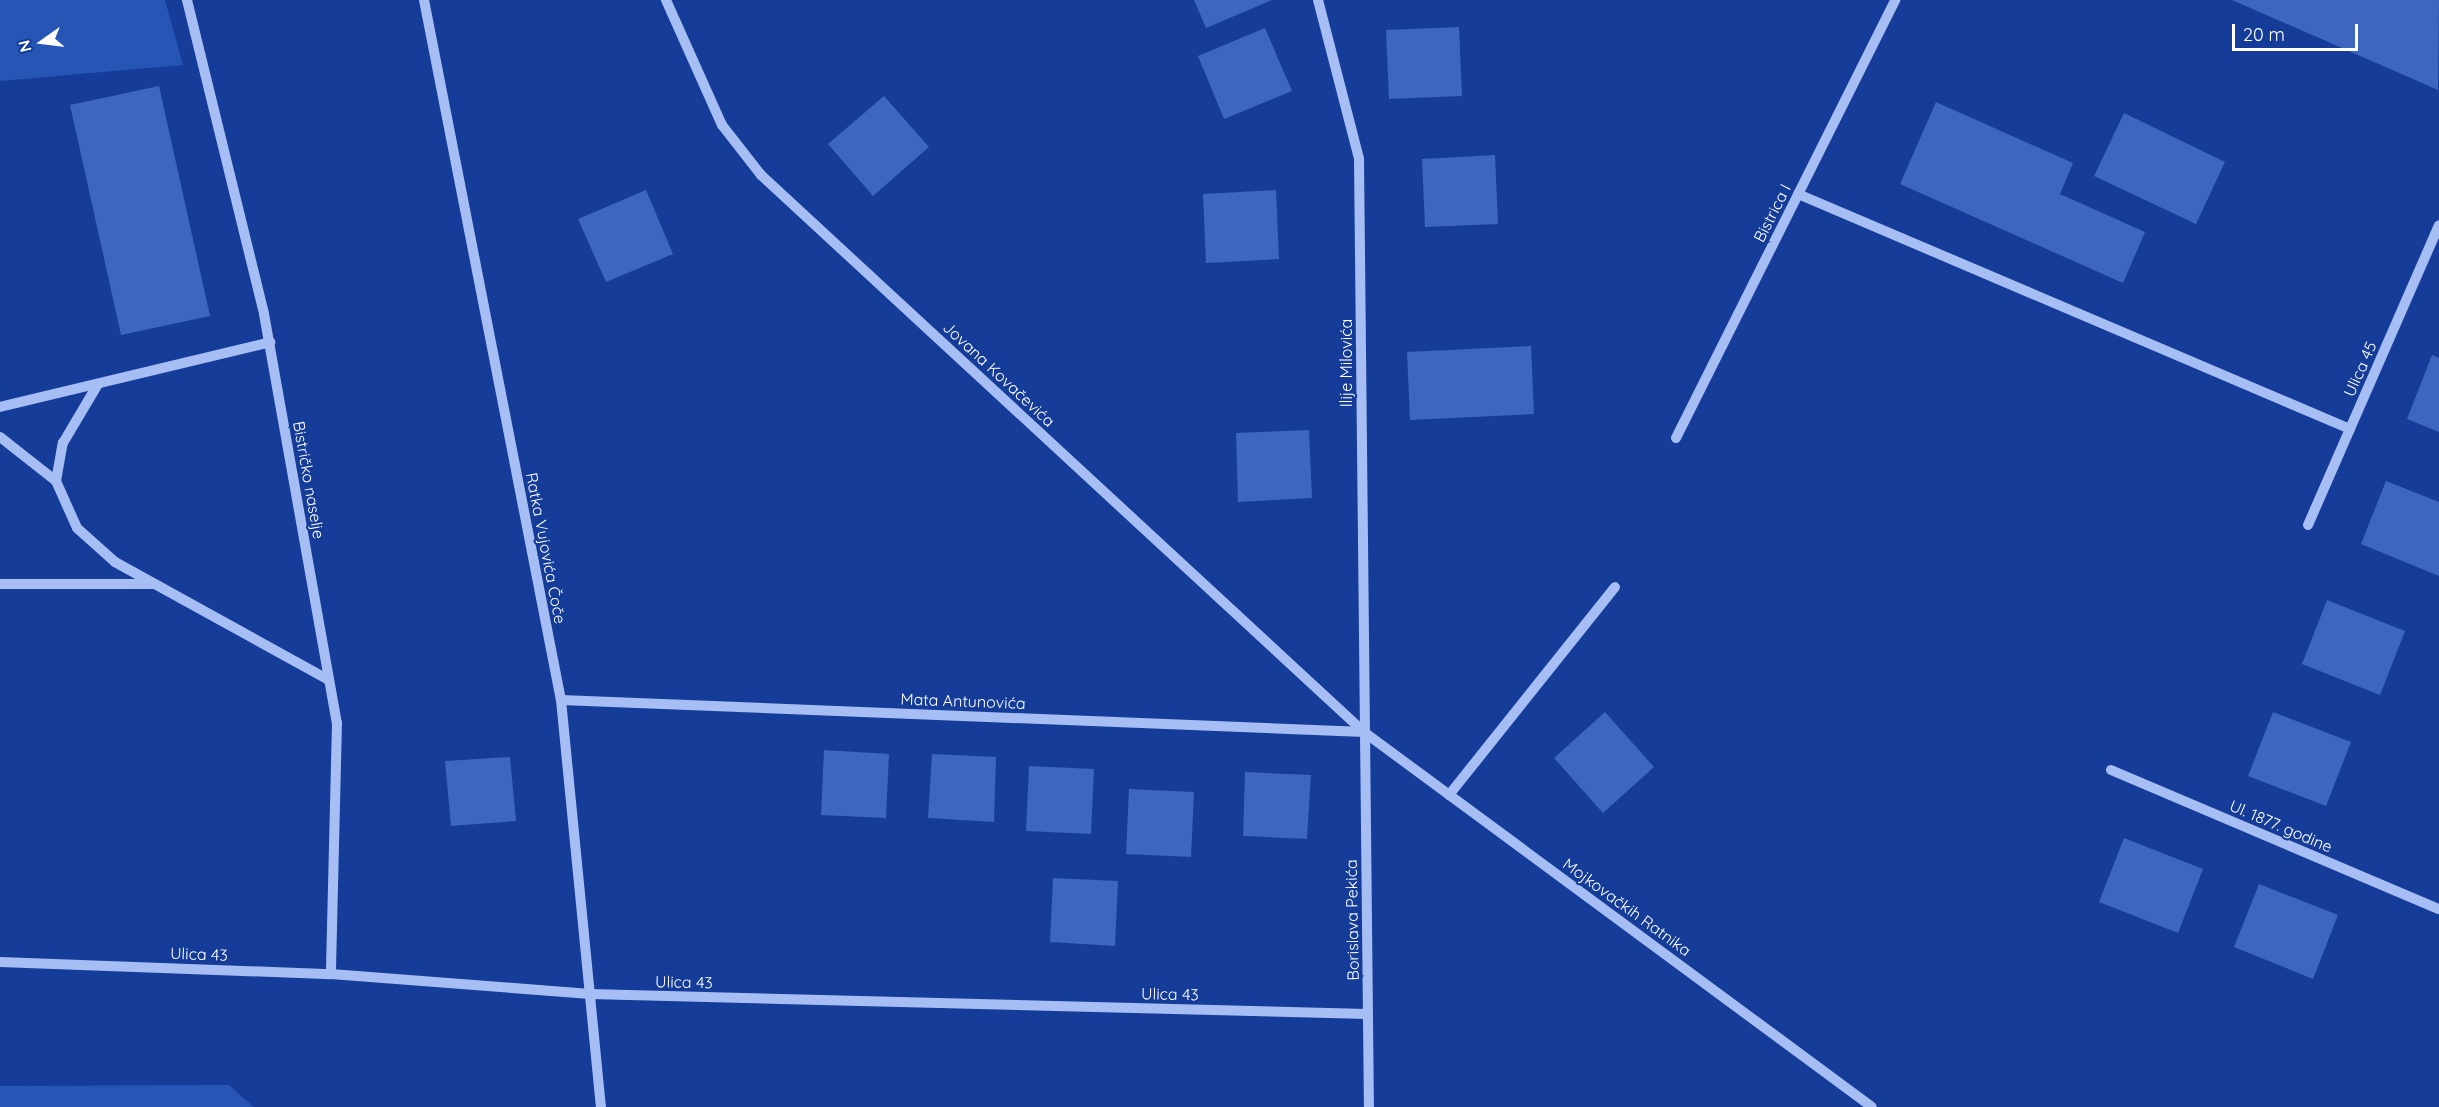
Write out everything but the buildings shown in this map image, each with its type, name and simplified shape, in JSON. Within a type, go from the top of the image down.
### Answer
[{"type":"street","name":"Bistričko naselje","points":[[187,0],[270,342],[338,723],[331,974]]},
{"type":"street","name":"Ratka Vujovića Čoče","points":[[424,0],[561,700],[591,994],[600,1107]]},
{"type":"street","name":"Jovana Kovačevića","points":[[666,0],[722,125],[761,175],[1364,732]]},
{"type":"street","name":"Ilije Milovića","points":[[1317,0],[1359,159],[1364,732]]},
{"type":"street","name":"Bistrica I","points":[[1676,438],[1894,0]]},
{"type":"street","points":[[1798,194],[2350,429]]},
{"type":"street","name":"Ulica 45","points":[[2308,525],[2439,225]]},
{"type":"street","points":[[0,407],[270,342]]},
{"type":"street","points":[[56,481],[63,443],[98,384]]},
{"type":"street","points":[[0,436],[56,481],[77,528],[115,562],[329,680]]},
{"type":"street","points":[[0,584],[156,584]]},
{"type":"street","points":[[1449,795],[1615,587]]},
{"type":"street","name":"Mata Antunovića","points":[[561,700],[1364,732]]},
{"type":"street","name":"Mojkovačkih Ratnika","points":[[1364,732],[1872,1107]]},
{"type":"street","name":"Borislava Pekića","points":[[1364,732],[1369,1107]]},
{"type":"street","name":"Ul. 1877. godine","points":[[2111,770],[2439,909]]},
{"type":"street","name":"Ulica 43","points":[[0,962],[331,974],[591,994],[1368,1014]]},
{"type":"shaded area","points":[[0,0],[165,0],[183,65],[0,81]]},
{"type":"shaded area","points":[[229,1085],[254,1107],[0,1107],[0,1086]]}]
